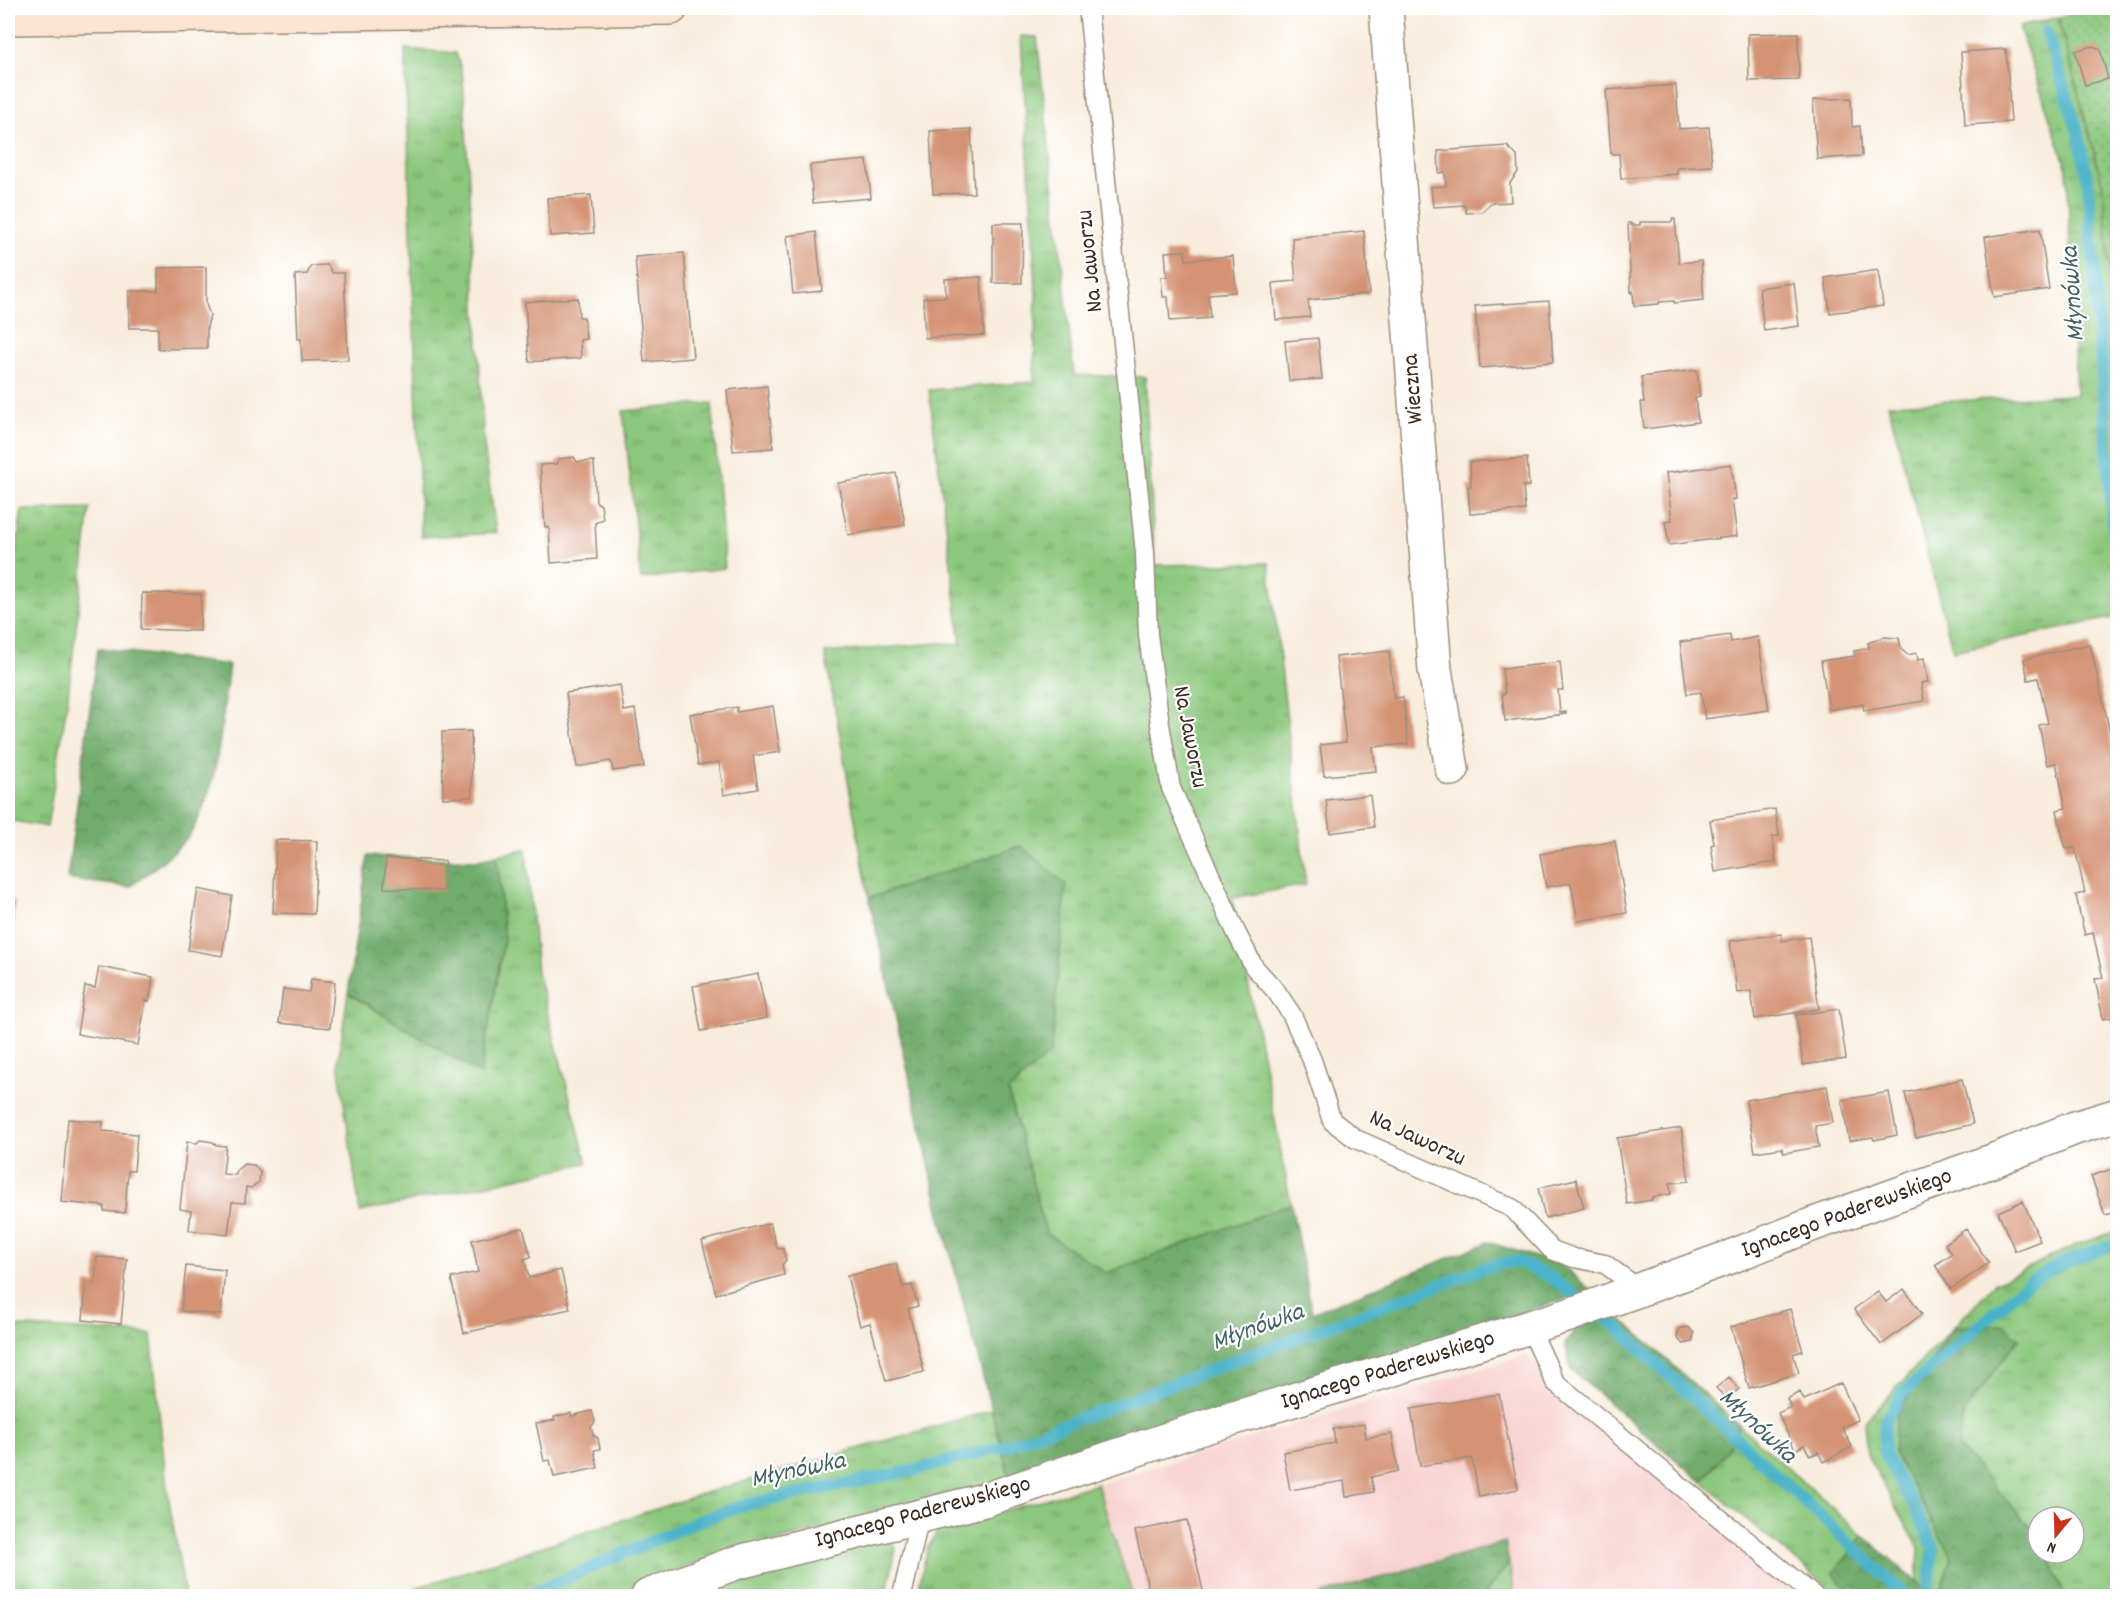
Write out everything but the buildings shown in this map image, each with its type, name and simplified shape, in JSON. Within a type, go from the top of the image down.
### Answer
[{"type":"street","points":[[8,18],[671,8]]},
{"type":"street","name":"Wieczna","points":[[1386,8],[1436,670],[1452,769]]},
{"type":"street","name":"Ignacego Paderewskiego","points":[[648,1596],[735,1563],[984,1500],[1190,1432],[1530,1328],[1992,1161],[2075,1128],[2118,1115]]},
{"type":"lane","name":"Na Jaworzu","points":[[1088,8],[1145,553],[1149,635],[1171,788],[1254,967],[1276,991],[1292,1016],[1312,1060],[1332,1121],[1356,1138],[1512,1208],[1552,1250],[1574,1258],[1605,1264],[1632,1292]]},
{"type":"lane","points":[[1530,1328],[1555,1382],[1814,1596]]},
{"type":"lane","points":[[902,1596],[920,1516]]},
{"type":"shaded area","points":[[1526,1355],[1670,1487],[1796,1596],[1515,1596],[1504,1542],[1316,1596],[1133,1596],[1097,1484]]},
{"type":"green space","points":[[2117,8],[2117,361],[2103,186],[2058,17]]},
{"type":"green space","points":[[2058,17],[2103,186],[2118,361],[2117,617],[1953,651],[1888,404],[2076,395],[2067,169],[2019,27]]},
{"type":"green space","points":[[1021,36],[1037,37],[1074,375],[1145,377],[1155,565],[1269,563],[1306,885],[1232,898],[1291,1204],[1106,1273],[1046,1233],[1008,1091],[1051,1052],[1021,846],[869,898],[825,653],[939,643],[961,644],[929,390],[1034,382],[1036,290]]},
{"type":"green space","points":[[405,49],[456,53],[463,77],[484,446],[496,533],[421,537]]},
{"type":"green space","points":[[712,403],[725,568],[641,579],[623,411]]},
{"type":"green space","points":[[90,509],[67,704],[47,827],[8,820],[8,605],[22,510]]},
{"type":"green space","points":[[98,648],[229,665],[218,751],[202,812],[192,831],[180,846],[130,887],[67,879]]},
{"type":"green space","points":[[1021,846],[1066,885],[1051,1052],[1008,1091],[1046,1233],[1106,1273],[1291,1204],[1312,1313],[1488,1242],[1564,1266],[1591,1291],[1010,1479],[941,1218],[869,898]]},
{"type":"green space","points":[[526,849],[537,972],[587,1163],[360,1212],[338,1062],[348,993],[480,1074],[504,940],[497,855]]},
{"type":"green space","points":[[497,855],[504,940],[480,1074],[348,993],[368,856],[475,860]]},
{"type":"green space","points":[[2117,1231],[2117,1596],[2064,1596],[2052,1565],[2086,1565],[2086,1505],[2026,1505],[2026,1522],[1958,1447],[1965,1411],[2019,1338],[1894,1452],[1952,1558],[1939,1596],[1933,1596],[1917,1582],[1919,1548],[1867,1455],[1864,1422],[1995,1283],[2078,1244]]},
{"type":"green space","points":[[1614,1312],[1739,1425],[1729,1448],[1702,1482],[1571,1370],[1565,1344],[1578,1326]]},
{"type":"green space","points":[[2005,1325],[2019,1338],[1965,1411],[1958,1447],[2026,1522],[2026,1565],[2052,1565],[2064,1596],[1939,1596],[1952,1558],[1894,1452],[1897,1414],[1954,1326]]},
{"type":"green space","points":[[8,1326],[151,1334],[167,1488],[185,1596],[8,1596]]},
{"type":"green space","points":[[992,1410],[1010,1479],[696,1563],[615,1596],[391,1596],[701,1494]]},
{"type":"green space","points":[[1739,1425],[1864,1536],[1833,1573],[1854,1596],[1838,1596],[1702,1482],[1729,1448]]},
{"type":"green space","points":[[1097,1484],[1133,1596],[917,1596],[927,1549],[939,1529]]},
{"type":"green space","points":[[1864,1536],[1933,1596],[1854,1596],[1833,1573]]},
{"type":"green space","points":[[888,1537],[896,1549],[886,1596],[715,1596],[722,1585]]},
{"type":"green space","points":[[1505,1542],[1509,1563],[1483,1596],[1316,1596]]},
{"type":"green space","points":[[1509,1563],[1515,1596],[1483,1596]]},
{"type":"waterway","name":"Młynówka","points":[[2046,31],[2079,135],[2088,182],[2113,527],[2118,559]]},
{"type":"waterway","name":"Młynówka","points":[[1927,1596],[1934,1548],[1913,1504],[1884,1454],[1885,1422],[1902,1394],[2029,1282],[2063,1263],[2118,1243]]},
{"type":"waterway","name":"Młynówka","points":[[526,1596],[696,1522],[748,1504],[916,1470],[1008,1445],[1493,1265],[1517,1261],[1550,1277],[1616,1326],[1906,1596]]}]
